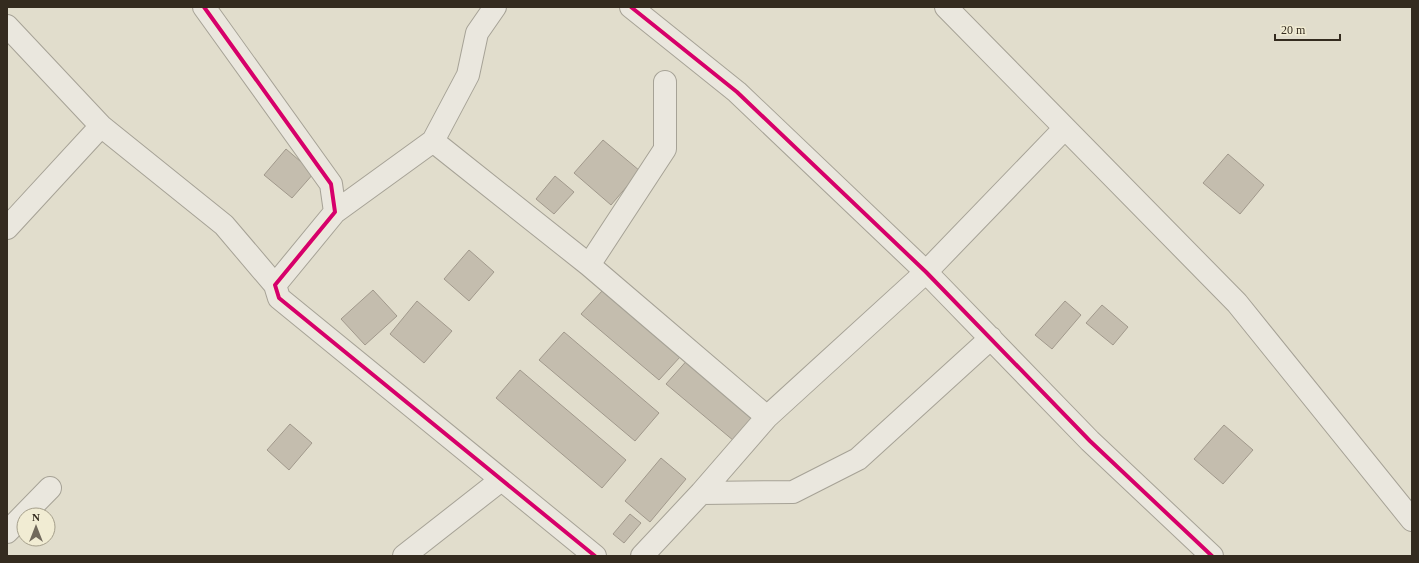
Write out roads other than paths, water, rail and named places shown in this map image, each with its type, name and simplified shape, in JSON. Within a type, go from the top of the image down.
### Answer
[{"type":"street","points":[[204,7],[331,184],[335,212]]},
{"type":"street","points":[[275,285],[335,212],[433,142],[468,75],[477,32],[495,7]]},
{"type":"street","points":[[631,7],[737,92],[926,272],[1090,441],[1212,556]]},
{"type":"street","points":[[946,7],[1237,304],[1412,520]]},
{"type":"street","points":[[7,26],[101,126],[224,225],[275,285],[279,298],[595,556]]},
{"type":"street","points":[[589,265],[665,149],[665,82]]},
{"type":"street","points":[[7,228],[101,126]]},
{"type":"street","points":[[642,556],[767,417],[926,272],[1064,129]]},
{"type":"street","points":[[433,142],[589,265],[767,417]]},
{"type":"street","points":[[700,493],[793,492],[858,459],[991,338]]},
{"type":"street","points":[[404,556],[501,480]]},
{"type":"street","points":[[7,532],[50,488]]}]
